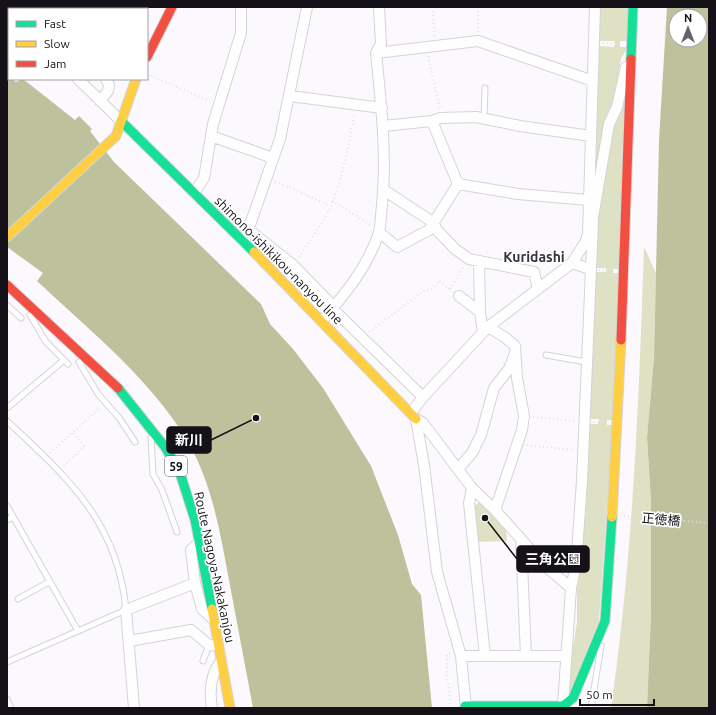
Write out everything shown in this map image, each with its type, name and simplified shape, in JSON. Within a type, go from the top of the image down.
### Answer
[{"type":"main road","points":[[148,55],[172,7]]},
{"type":"main road","points":[[466,707],[562,707],[573,698],[605,621],[614,515],[633,7]]},
{"type":"main road","points":[[7,237],[116,136],[136,80]]},
{"type":"main road","name":"shimono-ishikikou-nanyou line","points":[[121,121],[244,242],[413,416]]},
{"type":"main road","name":"Route Nagoya-Nakakanjou","points":[[7,285],[120,390],[165,447],[180,472],[195,520],[213,619],[214,645],[221,662],[230,708]]},
{"type":"street","points":[[194,193],[204,178],[211,136],[219,104],[241,33],[241,7]]},
{"type":"street","points":[[244,242],[280,139],[307,7]]},
{"type":"street","points":[[322,321],[333,308],[370,255],[379,231],[384,190],[382,108],[376,53],[381,44],[378,7]]},
{"type":"street","points":[[588,234],[595,7]]},
{"type":"street","points":[[376,53],[478,41],[593,81]]},
{"type":"street","points":[[562,707],[571,588],[576,564],[583,451],[593,222],[609,124],[617,107],[625,68],[630,60]]},
{"type":"street","points":[[79,80],[121,121]]},
{"type":"street","points":[[100,101],[108,91],[109,85],[106,80]]},
{"type":"street","points":[[290,96],[382,108]]},
{"type":"street","points":[[383,126],[437,119],[476,117],[520,126],[591,136]]},
{"type":"street","points":[[379,231],[397,247],[429,230],[458,184],[437,119]]},
{"type":"street","points":[[211,136],[273,158]]},
{"type":"street","points":[[458,184],[518,194],[588,200]]},
{"type":"street","points":[[384,190],[434,223],[436,229],[455,249],[474,260],[534,272],[538,290]]},
{"type":"street","points":[[466,707],[460,653],[437,572],[424,465],[413,416],[423,397],[486,330],[572,263],[586,241],[593,222]]},
{"type":"street","points":[[248,230],[293,265],[362,338],[423,397]]},
{"type":"street","points":[[474,260],[480,312],[486,330],[506,338],[515,346],[517,378],[524,416],[519,444],[495,510]]},
{"type":"street","points":[[572,263],[590,269]]},
{"type":"street","points":[[459,296],[480,312]]},
{"type":"street","points":[[458,469],[472,453],[481,435],[494,388],[509,369],[515,350]]},
{"type":"street","points":[[413,416],[423,423],[472,488],[495,510],[545,566],[571,588]]},
{"type":"street","points":[[472,488],[469,503],[485,656]]},
{"type":"street","points":[[522,539],[526,656]]},
{"type":"street","points":[[199,542],[191,550],[195,583],[202,609],[213,619]]},
{"type":"street","points":[[134,708],[126,610],[195,583]]},
{"type":"street","points":[[129,641],[191,630],[214,645]]},
{"type":"street","points":[[460,653],[485,656],[566,656]]},
{"type":"street","points":[[212,708],[210,693],[214,670],[221,662]]},
{"type":"lane","points":[[484,119],[485,88]]},
{"type":"lane","points":[[7,408],[66,362],[46,342],[33,321],[26,303]]},
{"type":"lane","points":[[7,305],[21,318]]},
{"type":"lane","points":[[76,349],[77,358],[98,394],[120,420],[135,442]]},
{"type":"lane","points":[[546,355],[586,362]]},
{"type":"lane","points":[[7,422],[81,495],[111,545],[124,589],[126,610],[7,662]]},
{"type":"lane","points":[[151,429],[153,474],[162,490],[177,532]]},
{"type":"lane","points":[[7,506],[78,631]]},
{"type":"lane","points":[[7,520],[13,517]]},
{"type":"lane","points":[[18,599],[49,582]]},
{"type":"lane","points":[[591,708],[605,621]]},
{"type":"lane","points":[[203,661],[214,645]]},
{"type":"lane","points":[[7,699],[11,708]]},
{"type":"path","points":[[432,7],[436,45]]},
{"type":"path","points":[[478,7],[478,41]]},
{"type":"path","points":[[595,43],[620,44]]},
{"type":"path","points":[[425,47],[437,119]]},
{"type":"path","points":[[148,74],[219,104]]},
{"type":"path","points":[[293,265],[317,231],[332,201],[351,141],[356,105]]},
{"type":"path","points":[[267,179],[294,189],[330,206]]},
{"type":"path","points":[[332,201],[379,231]]},
{"type":"path","points":[[450,289],[474,260]]},
{"type":"path","points":[[606,270],[613,271]]},
{"type":"path","points":[[362,338],[424,291],[432,290],[439,281],[459,296]]},
{"type":"path","points":[[45,458],[106,403]]},
{"type":"path","points":[[524,416],[584,422]]},
{"type":"path","points":[[599,422],[607,422]]},
{"type":"path","points":[[58,472],[84,446],[73,433]]},
{"type":"path","points":[[519,444],[583,451]]},
{"type":"path","name":"正徳橋","points":[[614,515],[709,523]]},
{"type":"path","points":[[451,708],[447,676],[447,654],[460,653]]},
{"type":"shaded area","points":[[600,7],[629,7],[627,41],[620,41],[620,47],[627,47],[627,49],[621,58],[614,106],[592,206],[599,46],[614,47],[615,41],[599,41]]},
{"type":"shaded area","points":[[667,7],[709,7],[709,708],[647,708],[651,613],[651,501],[647,437],[654,358],[659,140]]},
{"type":"shaded area","points":[[625,75],[619,269],[613,269],[613,273],[619,273],[613,420],[607,420],[607,425],[613,425],[599,621],[569,694],[570,666],[577,622],[577,590],[581,567],[589,424],[598,424],[599,419],[590,419],[595,272],[606,272],[606,268],[595,268],[596,222],[612,125]]},
{"type":"shaded area","points":[[7,76],[8,80],[13,80],[16,82],[24,80],[75,120],[79,116],[92,129],[90,131],[114,162],[261,304],[270,324],[293,349],[323,388],[371,466],[398,535],[412,584],[421,595],[432,708],[253,708],[217,521],[206,483],[191,447],[180,429],[149,388],[113,351],[37,281],[43,273],[7,247]]},
{"type":"shaded area","points":[[644,247],[656,273],[654,358],[647,437],[651,501],[651,613],[647,708],[611,708],[619,651],[630,536],[640,362]]},
{"type":"shaded area","points":[[480,502],[506,529],[507,541],[477,542],[474,506]]},
{"type":"traffic: fast","points":[[631,59],[633,7]]},
{"type":"traffic: fast","points":[[121,121],[254,252]]},
{"type":"traffic: fast","points":[[118,388],[165,447],[180,473],[195,520],[212,609]]},
{"type":"traffic: fast","points":[[465,706],[563,706],[573,698],[605,621],[612,517]]},
{"type":"traffic: slow","points":[[7,237],[116,136],[136,80]]},
{"type":"traffic: slow","points":[[254,252],[416,419]]},
{"type":"traffic: slow","points":[[612,517],[621,340]]},
{"type":"traffic: slow","points":[[212,609],[230,708]]},
{"type":"traffic: jam","points":[[148,55],[172,7]]},
{"type":"traffic: jam","points":[[621,340],[631,59]]},
{"type":"traffic: jam","points":[[7,285],[118,388]]},
{"type":"place","name":"新川","points":[[256,418]]},
{"type":"place","name":"三角公園","points":[[485,518]]},
{"type":"district","name":"Kuridashi","points":[[534,257]]}]
